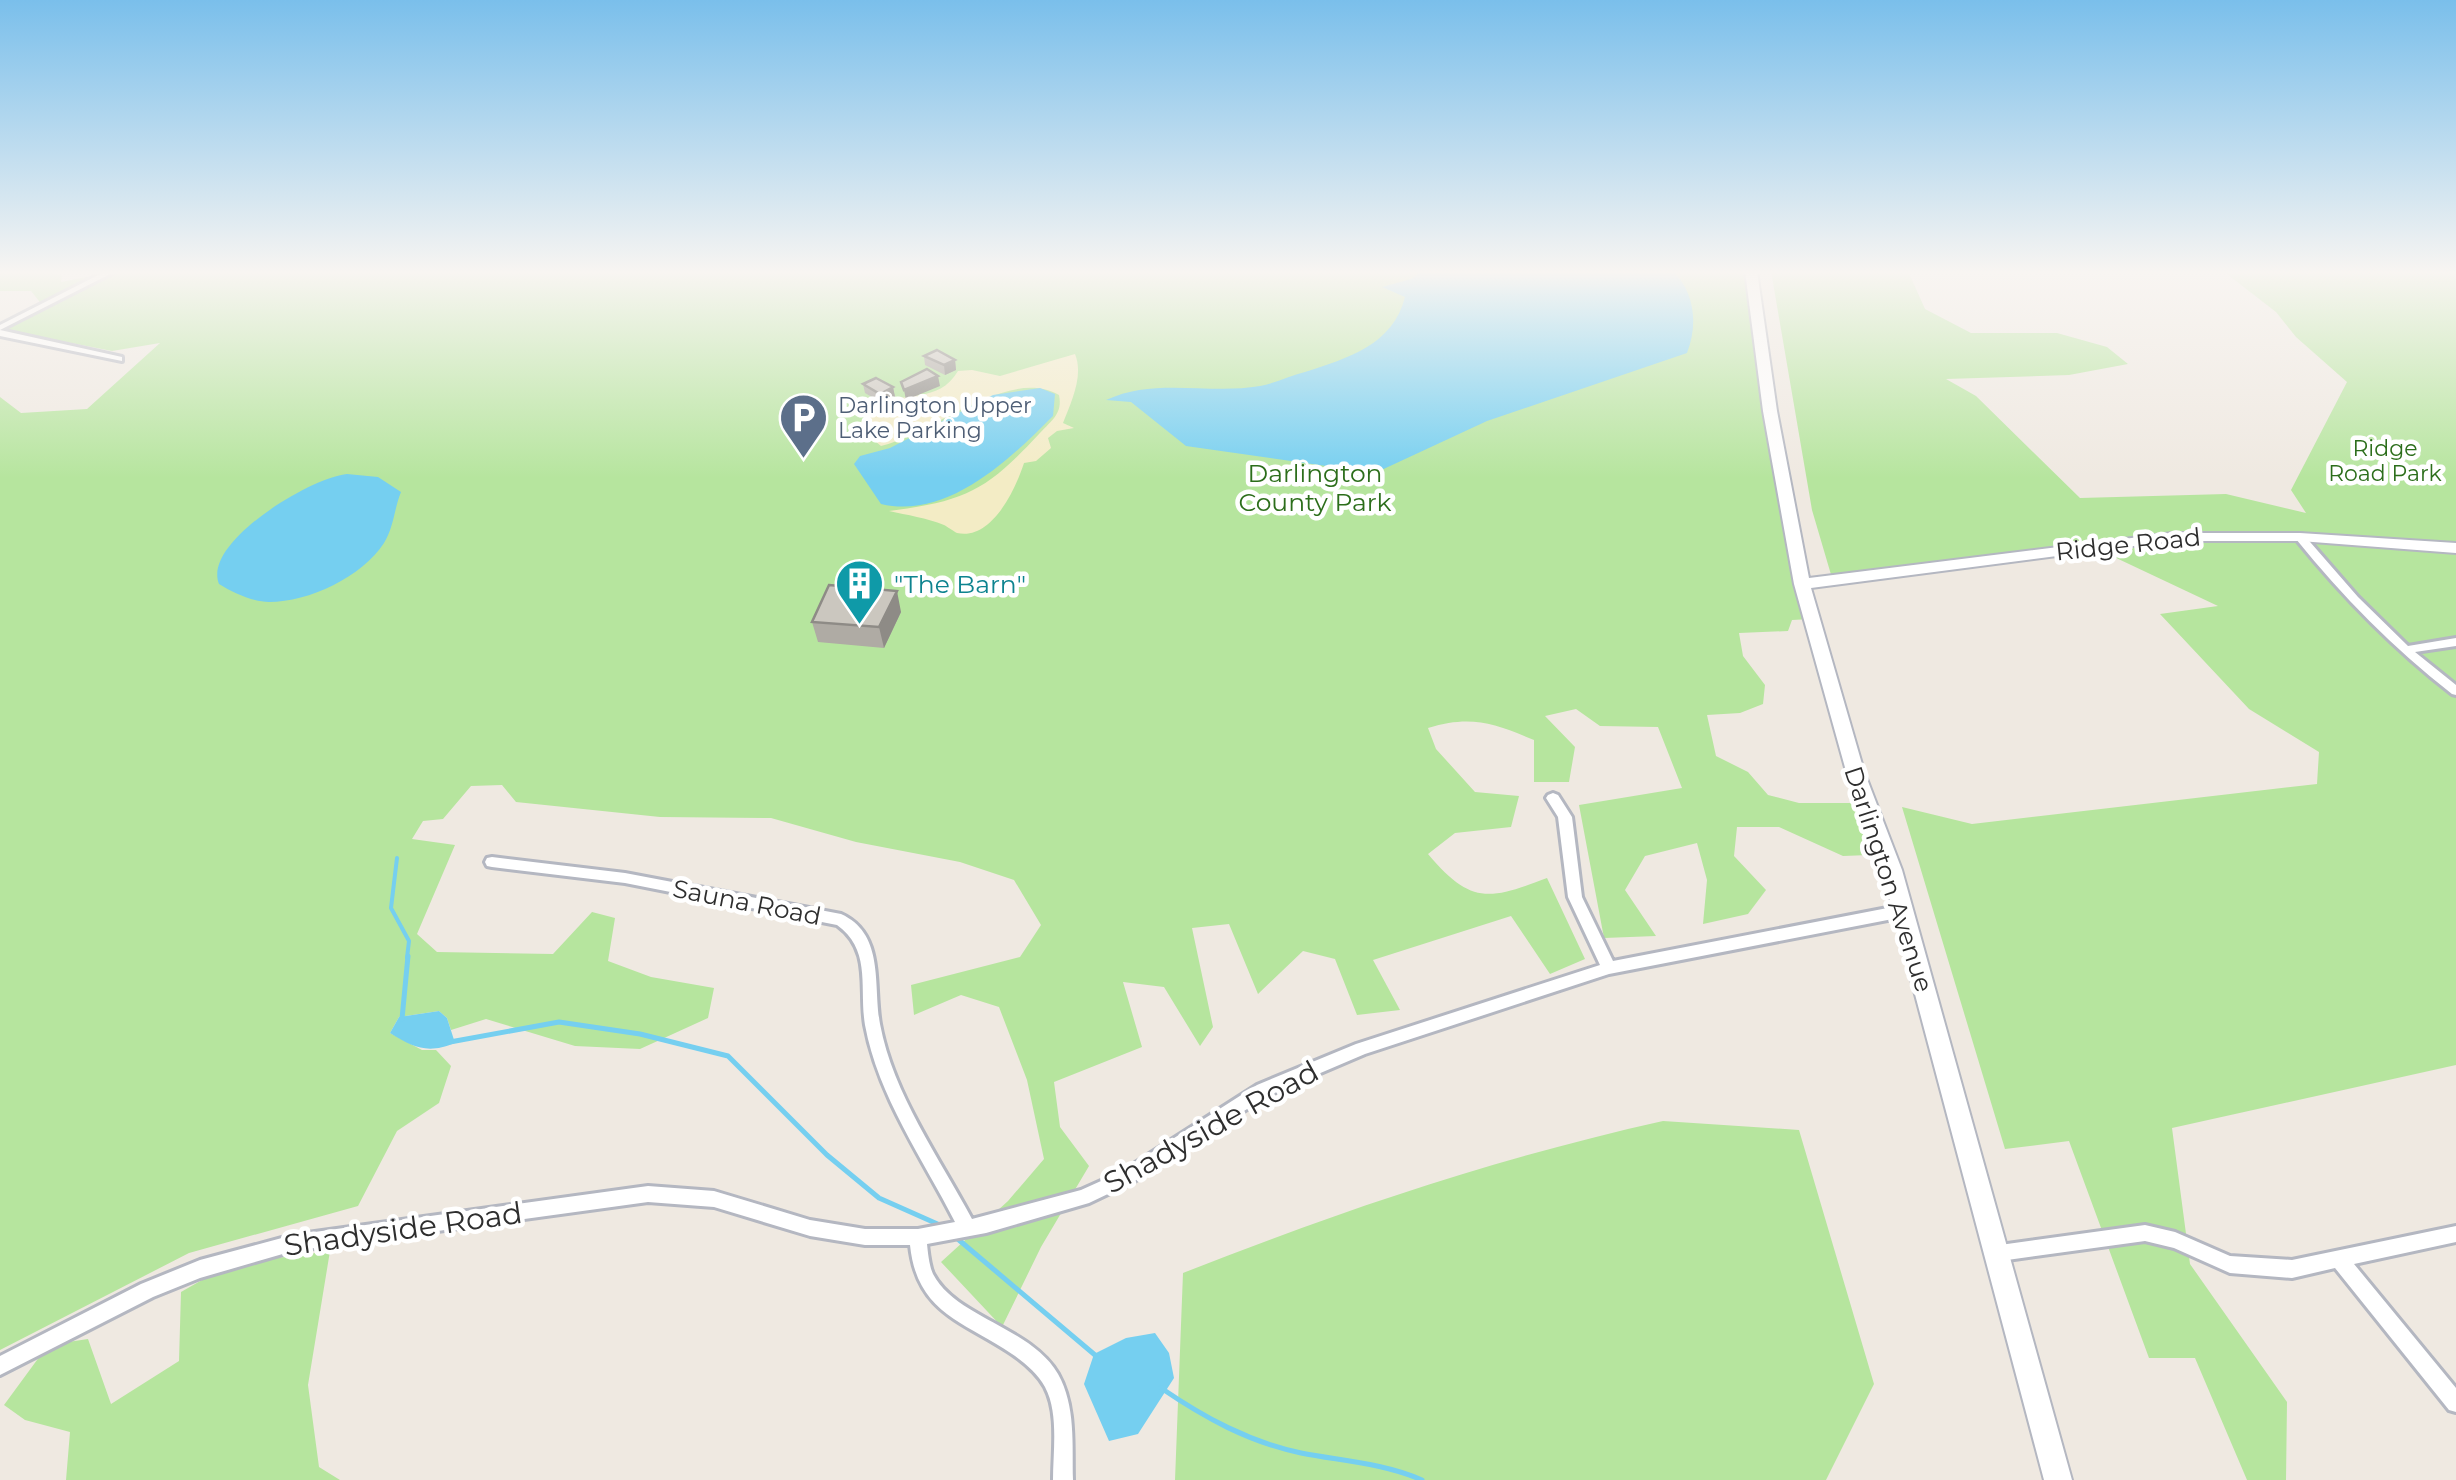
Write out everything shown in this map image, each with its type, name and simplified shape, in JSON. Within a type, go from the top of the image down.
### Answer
[{"type":"main road","name":"Darlington Avenue","points":[[1760,340],[1802,584],[1851,758],[1903,911],[2000,1253],[2058,1480]]},
{"type":"main road","name":"Ridge Road","points":[[1802,584],[2172,538],[2300,537],[2456,548]]},
{"type":"street","points":[[39,340],[119,359]]},
{"type":"street","points":[[2300,537],[2354,602],[2456,691]]},
{"type":"street","points":[[2405,650],[2456,642]]},
{"type":"street","points":[[1553,798],[1564,816],[1575,897],[1609,968]]},
{"type":"street","name":"Sauna Road","points":[[492,862],[624,878],[841,920],[853,926],[866,946],[872,1021],[882,1064],[968,1229]]},
{"type":"street","name":"Shadyside Road","points":[[0,1366],[147,1290],[251,1253],[612,1198],[682,1194],[714,1199],[822,1231],[882,1238],[968,1229],[1041,1211],[1127,1177],[1228,1110],[1306,1070],[1609,968],[1903,911]]},
{"type":"street","points":[[2000,1253],[2145,1233],[2175,1240],[2230,1264],[2292,1269],[2456,1234]]},
{"type":"street","points":[[918,1237],[923,1271],[940,1298],[1038,1362],[1051,1378],[1060,1413],[1063,1480]]},
{"type":"street","points":[[2339,1259],[2456,1403]]},
{"type":"green space","name":"Darlington County Park","points":[[56,340],[1759,340],[1811,619],[1792,620],[1788,631],[1739,633],[1743,656],[1765,685],[1763,704],[1740,713],[1707,715],[1716,756],[1748,772],[1768,795],[1799,803],[1854,803],[1869,855],[1843,856],[1779,827],[1737,827],[1734,856],[1766,890],[1748,914],[1703,924],[1707,880],[1697,843],[1645,856],[1625,890],[1656,936],[1604,938],[1579,805],[1682,788],[1658,727],[1600,726],[1576,709],[1545,716],[1575,747],[1569,782],[1534,782],[1534,740],[1519,734],[1470,722],[1428,728],[1436,749],[1475,792],[1519,796],[1511,827],[1455,833],[1428,854],[1457,882],[1482,893],[1510,891],[1547,878],[1585,959],[1550,974],[1511,916],[1373,960],[1400,1010],[1357,1015],[1335,959],[1303,951],[1258,994],[1229,924],[1192,928],[1213,1027],[1200,1046],[1164,987],[1123,982],[1142,1047],[1054,1082],[1060,1127],[1089,1166],[1041,1247],[1002,1327],[941,1262],[1008,1201],[1044,1159],[1027,1080],[999,1007],[961,995],[914,1015],[911,985],[1020,957],[1041,925],[1014,880],[960,862],[856,842],[771,818],[660,817],[516,802],[502,785],[471,786],[443,819],[423,821],[412,839],[455,845],[417,934],[437,952],[553,954],[592,912],[615,918],[608,961],[651,977],[714,988],[708,1018],[640,1049],[575,1046],[486,1019],[451,1030],[447,1018],[439,1011],[399,1017],[390,1033],[422,1050],[436,1050],[451,1066],[439,1103],[397,1131],[358,1206],[189,1253],[0,1350],[0,397],[21,413],[87,409],[160,343],[112,351]]},
{"type":"green space","name":"Ridge Road Park","points":[[1783,340],[2082,340],[2107,347],[2128,364],[2069,375],[1946,379],[1976,396],[2080,498],[2226,494],[2306,513],[2291,490],[2347,382],[2299,340],[2456,340],[2456,1065],[2172,1128],[2190,1264],[2287,1402],[2286,1480],[2247,1480],[2195,1358],[2149,1358],[2069,1141],[2005,1149],[1902,807],[1972,824],[2317,784],[2319,752],[2249,709],[2160,614],[2218,606],[2095,548],[1832,578],[1812,510]]},
{"type":"green space","points":[[1663,1121],[1799,1130],[1874,1384],[1826,1480],[1175,1480],[1183,1273],[1420,1188]]},
{"type":"green space","points":[[330,1251],[308,1385],[319,1467],[340,1480],[66,1480],[70,1432],[25,1420],[4,1405],[48,1345],[88,1339],[111,1404],[179,1361],[181,1292],[230,1264]]},
{"type":"sand","points":[[1075,354],[1077,380],[1063,423],[1074,428],[1057,431],[1048,438],[1051,448],[1036,461],[1024,463],[1009,498],[991,521],[970,533],[957,533],[944,525],[889,511],[937,503],[989,481],[1052,421],[1058,412],[1059,395],[1039,388],[994,395],[881,446],[875,441],[847,437],[873,410],[887,402],[931,393],[950,382],[958,371],[1000,376]]},
{"type":"water","points":[[1376,340],[1690,340],[1687,353],[1487,421],[1375,473],[1186,446],[1131,402],[1106,400],[1143,389],[1260,386],[1367,347]]},
{"type":"water","points":[[1040,388],[1055,394],[1053,416],[997,467],[954,495],[906,507],[881,504],[854,464],[860,456],[890,448],[993,395]]},
{"type":"water","points":[[347,474],[378,477],[401,492],[384,543],[362,567],[333,585],[285,601],[256,600],[219,584],[218,567],[243,532],[287,499]]},
{"type":"water","points":[[439,1011],[447,1018],[455,1043],[421,1048],[390,1033],[399,1017]]},
{"type":"water","points":[[1155,1333],[1169,1353],[1174,1378],[1138,1434],[1109,1441],[1084,1384],[1094,1354],[1126,1338]]},
{"type":"building","points":[[937,350],[955,360],[944,365],[924,356]]},
{"type":"building","points":[[927,369],[938,376],[904,390],[901,382]]},
{"type":"building","points":[[876,378],[893,387],[880,394],[863,384]]},
{"type":"building","points":[[829,585],[897,591],[879,627],[812,622]]},
{"type":"waterway","points":[[397,858],[391,908],[409,941],[407,958]]},
{"type":"waterway","points":[[402,1019],[408,956]]},
{"type":"waterway","points":[[450,1042],[559,1022],[640,1034],[728,1056],[827,1155],[879,1198],[942,1226]]},
{"type":"waterway","points":[[953,1235],[1095,1355]]},
{"type":"waterway","points":[[1161,1388],[1245,1436],[1422,1480]]},
{"type":"place","name":"Darlington Upper Lake Parking","points":[[803,460]]},
{"type":"place","name":"\"The Barn\"","points":[[859,626]]}]
